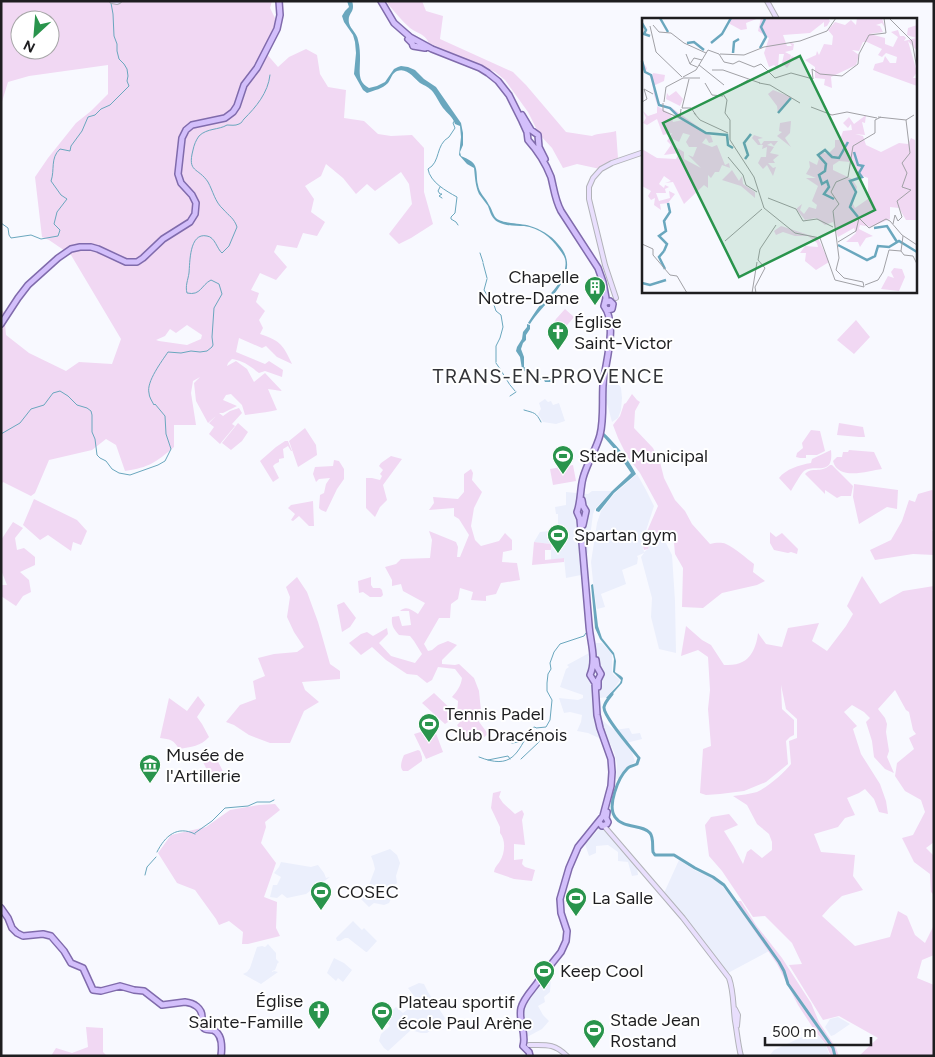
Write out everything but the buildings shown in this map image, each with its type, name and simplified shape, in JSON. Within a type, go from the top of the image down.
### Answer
[{"type":"main road","points":[[113,2],[119,1]]},
{"type":"main road","points":[[1,324],[28,285],[71,249],[80,247],[95,248],[123,261],[134,263],[141,260],[163,239],[193,219],[196,203],[192,195],[181,183],[178,174],[181,141],[186,130],[192,125],[224,118],[233,112],[244,85],[257,68],[277,29],[280,1]]},
{"type":"main road","points":[[382,1],[390,18],[412,43],[412,46],[442,53],[480,68],[498,81],[509,95],[531,134]]},
{"type":"main road","points":[[382,1],[397,22],[419,41],[480,66],[500,80],[508,90],[531,134]]},
{"type":"main road","points":[[767,1],[776,18]]},
{"type":"main road","points":[[531,134],[538,135],[539,147],[552,175],[560,204],[572,226],[598,264],[611,304]]},
{"type":"main road","points":[[531,134],[528,140],[545,164],[550,175],[556,202],[598,268],[606,298],[611,304]]},
{"type":"main road","points":[[531,144],[535,144],[538,141]]},
{"type":"main road","points":[[596,679],[601,675],[595,671],[593,658],[580,519],[582,515],[577,512],[581,508],[584,480],[602,433],[604,381],[610,339],[608,314],[611,304],[612,287],[606,270],[589,199],[589,187],[592,178],[601,168],[642,153]]},
{"type":"main road","points":[[595,671],[590,676],[596,679]]},
{"type":"main road","points":[[530,1056],[522,1021],[523,1008],[561,952],[566,941],[560,899],[569,868],[578,847],[604,822],[611,786],[611,754],[600,728],[596,679]]},
{"type":"main road","points":[[604,822],[684,919],[729,978],[741,1056]]},
{"type":"main road","points":[[1,908],[12,928],[17,933],[23,936],[43,934],[51,936],[64,951],[71,963],[83,968],[95,991],[120,986],[144,991],[162,1005],[185,1002],[196,1006],[201,1010],[203,1027],[214,1031],[218,1036],[222,1046],[221,1056]]},
{"type":"main road","points":[[528,1046],[552,1046],[566,1056]]},
{"type":"shaded area","points":[[1,1],[272,1],[270,8],[276,20],[277,28],[265,52],[278,67],[289,57],[306,49],[317,55],[320,74],[328,87],[346,90],[344,118],[364,121],[378,134],[391,136],[412,135],[424,148],[424,192],[433,224],[399,244],[389,234],[412,204],[409,184],[401,172],[375,191],[367,184],[356,194],[343,178],[326,164],[321,176],[305,186],[314,199],[311,212],[325,222],[317,236],[303,233],[297,248],[277,245],[274,252],[287,267],[276,280],[260,273],[251,290],[259,293],[256,302],[265,311],[259,320],[263,328],[260,334],[280,344],[292,364],[277,357],[266,346],[262,348],[239,338],[236,352],[265,364],[269,361],[283,370],[282,377],[265,371],[259,373],[243,362],[232,359],[227,366],[236,361],[247,369],[254,382],[265,373],[282,391],[268,389],[277,410],[245,415],[242,405],[231,394],[226,395],[223,400],[237,406],[219,413],[223,416],[239,408],[242,413],[232,424],[235,426],[220,444],[209,434],[214,427],[209,423],[216,416],[208,423],[196,401],[194,383],[200,377],[193,381],[191,393],[196,425],[174,425],[174,447],[157,461],[141,468],[125,471],[116,445],[106,439],[92,450],[49,460],[35,493],[31,496],[3,482],[1,485],[1,310],[4,312],[6,335],[29,353],[66,371],[79,362],[112,364],[121,339],[71,255],[42,237],[35,177],[76,123],[108,94],[108,65],[29,76],[8,82],[1,105]],"holes":[[[187,325],[202,335],[201,339],[187,345],[156,340],[165,336],[170,329],[176,333]]]},
{"type":"shaded area","points":[[387,1],[422,1],[426,11],[443,16],[440,39],[513,72],[566,132],[592,136],[616,131],[618,158],[600,169],[577,164],[563,168],[552,148],[539,134],[528,112],[505,80],[495,72],[429,43],[423,35],[410,28],[404,22]]},
{"type":"shaded area","points":[[565,309],[574,317],[558,336],[550,330],[556,319]]},
{"type":"shaded area","points":[[856,320],[870,337],[854,354],[837,340]]},
{"type":"shaded area","points":[[607,382],[617,382],[621,388],[621,410],[618,418],[612,422],[605,396]]},
{"type":"shaded area","points":[[632,394],[640,402],[635,411],[634,428],[653,448],[660,462],[664,478],[675,500],[685,511],[692,524],[710,544],[724,543],[740,553],[754,564],[753,572],[765,581],[757,585],[722,593],[703,608],[682,607],[683,568],[675,554],[673,532],[654,535],[648,549],[644,550],[642,543],[658,506],[640,473],[627,456],[613,425],[620,416],[624,404]]},
{"type":"shaded area","points":[[545,399],[548,402],[551,401],[553,405],[559,403],[565,421],[556,424],[543,422],[538,414],[541,409],[539,403]]},
{"type":"shaded area","points":[[238,423],[248,432],[242,441],[231,450],[222,443]]},
{"type":"shaded area","points":[[839,423],[863,427],[865,437],[837,435]]},
{"type":"shaded area","points":[[305,428],[316,445],[317,455],[298,467],[289,441]]},
{"type":"shaded area","points":[[811,430],[820,431],[825,451],[817,455],[806,455],[806,458],[796,457],[797,453],[803,448],[802,443]]},
{"type":"shaded area","points":[[285,441],[288,441],[292,451],[288,446],[283,449],[284,458],[279,459],[279,462],[273,466],[279,478],[273,482],[260,461]]},
{"type":"shaded area","points":[[831,450],[829,464],[826,467],[804,471],[791,491],[779,478],[789,470],[811,463],[812,459]]},
{"type":"shaded area","points":[[849,450],[874,452],[882,469],[862,473],[841,471],[833,461],[837,457],[842,457],[843,452],[848,452]]},
{"type":"shaded area","points":[[391,456],[402,459],[383,485],[387,500],[380,507],[375,517],[366,508],[366,478],[380,480],[382,476],[380,474],[383,470],[379,466]]},
{"type":"shaded area","points":[[334,460],[339,461],[344,469],[344,479],[326,512],[319,508],[320,495],[324,493],[330,478],[319,479],[316,482],[313,474],[315,467],[333,466]]},
{"type":"shaded area","name":"Stade Municipal","points":[[573,465],[576,481],[553,485],[550,469]]},
{"type":"shaded area","points":[[830,465],[853,486],[851,496],[837,498],[825,490],[825,494],[805,474],[810,470],[823,469]]},
{"type":"shaded area","points":[[471,469],[473,473],[472,480],[482,492],[474,508],[471,526],[475,540],[481,546],[499,541],[505,533],[512,540],[512,550],[503,552],[502,562],[517,563],[520,580],[501,583],[496,594],[486,596],[486,601],[471,600],[473,592],[460,588],[458,599],[451,604],[450,618],[439,618],[424,644],[428,651],[448,641],[457,645],[442,660],[442,664],[459,664],[474,678],[479,691],[481,711],[477,719],[488,734],[478,742],[472,740],[469,743],[457,725],[460,722],[457,716],[445,724],[422,703],[434,693],[457,715],[458,701],[452,697],[460,686],[462,678],[455,669],[438,667],[432,680],[427,683],[417,675],[407,674],[386,660],[372,647],[361,655],[349,643],[361,634],[367,632],[373,636],[387,628],[388,634],[379,643],[391,656],[415,663],[422,654],[410,636],[399,635],[393,627],[392,617],[399,616],[402,626],[411,625],[409,611],[400,611],[407,608],[418,614],[425,603],[403,591],[401,584],[392,586],[392,580],[385,567],[396,564],[401,559],[430,558],[432,540],[429,531],[456,542],[458,547],[457,557],[460,557],[469,535],[459,519],[454,516],[454,508],[429,510],[434,503],[433,497],[458,499],[464,492],[464,474]]},
{"type":"shaded area","points":[[637,474],[654,506],[642,543],[644,552],[648,549],[654,535],[666,543],[672,555],[676,653],[659,649],[651,617],[652,598],[641,557],[644,553],[637,556],[637,564],[622,570],[626,584],[601,594],[605,607],[597,609],[591,562],[597,523],[601,511],[614,494]]},
{"type":"shaded area","points":[[854,484],[898,490],[897,509],[887,507],[859,524],[853,497]]},
{"type":"shaded area","points":[[592,491],[612,491],[595,509],[593,514],[588,552],[581,575],[566,578],[564,558],[551,560],[551,544],[534,542],[540,532],[558,530],[558,514],[556,514],[555,507],[566,505],[566,492],[588,494]]},
{"type":"shaded area","points":[[934,491],[934,526],[932,531],[934,530],[934,555],[913,554],[875,560],[870,550],[891,540],[902,521],[909,500],[915,502],[918,494]]},
{"type":"shaded area","points":[[34,499],[77,520],[87,531],[81,545],[73,542],[71,551],[48,535],[40,540],[23,525]]},
{"type":"shaded area","points":[[313,501],[314,526],[309,526],[299,516],[293,521],[291,520],[295,514],[288,508],[291,505]]},
{"type":"shaded area","points":[[13,522],[23,528],[15,538],[17,550],[24,548],[35,557],[35,565],[20,572],[29,580],[31,592],[23,596],[16,606],[1,596],[1,585],[7,585],[1,570],[1,540]]},
{"type":"shaded area","points":[[770,532],[776,537],[782,533],[798,549],[797,554],[774,550],[770,543]]},
{"type":"shaded area","points":[[534,542],[551,544],[551,550],[545,550],[545,560],[564,558],[564,562],[532,565]]},
{"type":"shaded area","points":[[862,576],[880,604],[903,591],[934,586],[934,842],[926,848],[934,856],[934,895],[931,892],[930,874],[914,862],[902,838],[913,835],[925,812],[921,800],[905,791],[895,776],[897,763],[914,749],[909,738],[916,734],[913,730],[909,712],[895,690],[878,709],[887,724],[886,732],[889,751],[887,757],[894,773],[885,769],[874,757],[872,741],[866,722],[870,718],[852,705],[844,712],[857,726],[853,729],[861,754],[880,784],[888,814],[879,812],[874,799],[865,789],[847,798],[855,815],[845,818],[838,827],[814,834],[821,852],[855,855],[853,876],[863,890],[842,896],[822,916],[855,946],[890,937],[898,911],[907,916],[915,935],[925,943],[934,925],[934,955],[922,960],[917,978],[934,985],[934,1056],[859,1056],[878,1038],[839,1016],[823,1020],[789,965],[802,964],[792,943],[765,916],[753,917],[722,871],[709,856],[705,825],[711,817],[729,814],[738,825],[724,831],[743,864],[747,852],[751,849],[762,858],[772,850],[769,834],[757,824],[747,805],[733,796],[761,790],[776,780],[791,764],[789,741],[797,738],[797,719],[786,709],[781,685],[782,709],[794,720],[794,735],[786,741],[788,764],[766,782],[744,791],[706,795],[700,793],[703,749],[711,746],[708,709],[710,690],[708,657],[698,650],[681,656],[686,626],[711,645],[724,665],[738,664],[748,658],[755,646],[758,633],[766,644],[782,647],[788,628],[819,623],[812,641],[827,651],[853,614],[847,606]]},
{"type":"shaded area","points":[[297,577],[307,592],[330,664],[340,671],[340,679],[302,682],[305,690],[319,702],[304,711],[290,743],[270,743],[249,735],[226,722],[240,705],[256,699],[253,681],[265,676],[258,658],[274,654],[297,652],[304,647],[287,617],[290,597],[286,587]]},
{"type":"shaded area","points":[[371,577],[373,588],[380,588],[382,590],[383,595],[381,597],[370,597],[363,592],[359,593],[358,581]]},
{"type":"shaded area","points":[[344,602],[356,618],[350,627],[342,632],[337,605]]},
{"type":"shaded area","points":[[596,643],[602,643],[612,654],[612,671],[620,680],[608,697],[600,698],[602,720],[614,730],[629,728],[632,734],[640,733],[642,739],[626,743],[632,752],[635,762],[627,767],[619,778],[616,779],[617,764],[610,743],[588,733],[577,731],[582,715],[570,712],[564,713],[559,698],[578,700],[583,698],[583,695],[560,687],[566,669],[569,667],[567,665],[591,652]]},
{"type":"shaded area","points":[[198,696],[205,705],[197,717],[209,737],[192,747],[179,749],[171,740],[160,738],[169,698],[187,711]]},
{"type":"shaded area","name":"Tennis Padel Club Dracénois","points":[[434,728],[443,752],[426,759],[414,734]]},
{"type":"shaded area","points":[[420,751],[422,761],[408,771],[403,771],[401,765],[404,755]]},
{"type":"shaded area","points":[[215,756],[225,775],[213,782],[203,762]]},
{"type":"shaded area","points":[[501,791],[499,797],[503,803],[515,814],[522,810],[524,814],[522,820],[525,845],[514,844],[514,860],[523,859],[522,864],[525,867],[535,870],[532,881],[514,879],[494,872],[503,854],[504,843],[500,827],[491,808],[493,793]]},
{"type":"shaded area","points":[[275,804],[280,810],[265,822],[266,827],[261,843],[276,863],[264,897],[277,902],[276,928],[280,936],[242,944],[243,932],[229,921],[219,925],[195,890],[177,883],[158,853],[171,835],[206,827],[230,810]]},
{"type":"shaded area","points":[[603,828],[637,867],[638,875],[632,876],[628,862],[618,861],[618,852],[608,845],[596,846],[596,853],[589,856],[585,844],[599,829]]},
{"type":"shaded area","points":[[390,849],[397,855],[400,863],[396,876],[397,883],[388,892],[393,895],[389,903],[384,905],[374,903],[369,907],[360,898],[366,893],[375,869],[371,856]]},
{"type":"shaded area","points":[[679,860],[720,883],[758,933],[769,951],[728,973],[664,893]]},
{"type":"shaded area","points":[[281,862],[311,867],[318,865],[326,878],[330,877],[306,894],[287,898],[282,894],[277,898],[270,897],[273,885],[277,885],[281,877],[274,873]]},
{"type":"shaded area","points":[[734,901],[741,901],[756,925],[782,958],[811,1003],[819,1022],[839,1056],[831,1056],[825,1043],[798,1005],[777,964]]},
{"type":"shaded area","points":[[353,921],[362,930],[364,928],[377,941],[367,952],[348,938],[337,941],[336,938]]},
{"type":"shaded area","points":[[268,944],[276,953],[276,959],[279,962],[272,972],[278,972],[261,984],[243,974],[250,968],[257,947],[265,947]]},
{"type":"shaded area","points":[[334,958],[352,970],[343,982],[338,978],[336,981],[327,973]]},
{"type":"shaded area","points":[[551,976],[550,992],[544,997],[545,1002],[538,1006],[549,1021],[542,1029],[527,1037],[523,1019],[525,1004]]},
{"type":"shaded area","points":[[419,983],[424,984],[445,1018],[427,1033],[411,1030],[388,1051],[379,1041],[381,1034],[390,1026],[386,1021],[386,1017],[396,1007],[403,1013],[418,1001],[408,988]]},
{"type":"shaded area","points":[[838,1017],[850,1024],[831,1036],[825,1027],[830,1019]]},
{"type":"shaded area","points":[[86,1027],[103,1028],[103,1052],[107,1056],[51,1056],[56,1048],[72,1053],[88,1047]]},
{"type":"shaded area","points":[[815,1031],[825,1044],[830,1056],[769,1056],[774,1050]]},
{"type":"water","points":[[347,1],[352,1],[353,5],[349,23],[359,43],[360,76],[365,86],[369,88],[385,82],[394,69],[401,66],[415,70],[436,87],[461,123],[463,145],[460,152],[461,156],[474,164],[479,188],[495,217],[499,220],[534,227],[549,235],[565,255],[567,266],[560,286],[530,324],[528,323],[541,304],[560,282],[565,265],[563,255],[552,241],[540,231],[524,226],[504,224],[494,219],[488,206],[479,194],[474,168],[467,164],[459,155],[460,126],[455,124],[430,89],[404,70],[401,70],[394,73],[388,83],[381,88],[367,93],[363,90],[354,74],[355,42],[342,16],[349,7]]},
{"type":"water","points":[[527,324],[530,325],[530,329],[521,349],[524,357],[524,367],[529,370],[531,376],[541,378],[547,376],[548,379],[553,378],[554,373],[556,373],[552,382],[545,382],[538,378],[535,380],[522,369],[520,357],[516,351]]},
{"type":"water","points":[[604,433],[622,452],[636,474],[614,493],[599,512],[596,509],[631,473],[603,436]]},
{"type":"water","points":[[593,584],[598,626],[602,638],[614,653],[616,661],[615,672],[623,678],[622,683],[609,698],[606,698],[621,680],[613,672],[613,655],[600,639],[595,628],[591,585]]},
{"type":"waterway","points":[[1,223],[8,228],[11,238],[31,235],[41,239],[58,236],[60,230],[54,224],[57,212],[67,199],[61,195],[51,181],[55,156],[60,149],[70,151],[88,117],[95,115],[101,109],[110,105],[129,86],[127,69],[119,59],[117,51],[111,1]]},
{"type":"waterway","points":[[1,434],[20,423],[31,409],[44,405],[53,393],[60,391],[77,405],[91,411],[92,432],[97,455],[106,461],[112,469],[119,473],[130,475],[165,461],[171,449],[166,434],[165,416],[150,398],[150,383],[168,352],[200,352],[207,351],[212,347],[214,308],[222,294],[219,284],[211,280],[198,292],[187,293],[186,285],[190,256],[194,243],[201,236],[210,237],[222,253],[229,246],[237,227],[233,219],[218,203],[208,182],[192,166],[193,148],[202,133],[227,125],[240,124],[261,99],[267,88],[270,75]]},
{"type":"waterway","points":[[455,120],[453,123],[455,128],[442,144],[435,162],[428,169],[435,182],[457,197],[455,213],[451,219],[458,225]]},
{"type":"waterway","points":[[440,187],[438,191],[442,194],[439,196],[442,198]]},
{"type":"waterway","points":[[480,253],[483,262]]},
{"type":"waterway","points":[[483,263],[487,278]]},
{"type":"waterway","points":[[487,279],[484,290],[492,303]]},
{"type":"waterway","points":[[494,305],[496,311],[501,315],[503,327],[496,346],[496,362]]},
{"type":"waterway","points":[[496,363],[515,391]]},
{"type":"waterway","points":[[510,396],[516,392]]},
{"type":"waterway","points":[[524,410],[534,413],[541,422]]},
{"type":"waterway","points":[[479,757],[490,761],[499,762],[506,760],[517,752],[531,728],[546,727],[550,720],[552,700],[547,691],[547,683],[554,652],[560,644],[584,636],[586,633]]},
{"type":"waterway","points":[[612,694],[604,707],[605,711],[613,725],[639,758],[637,764],[629,767],[617,785],[612,806],[615,817],[623,823],[647,830],[651,835],[655,855],[674,855],[724,885],[779,962],[788,984],[833,1048],[835,1056]]},
{"type":"waterway","points":[[512,743],[524,739]]},
{"type":"waterway","points":[[521,759],[539,742]]},
{"type":"waterway","points":[[488,760],[508,756],[510,759]]},
{"type":"waterway","points":[[195,833],[212,821],[225,808],[248,806],[257,802],[270,802],[274,800]]},
{"type":"waterway","points":[[157,852],[164,841],[172,834],[183,831],[195,834]]},
{"type":"waterway","points":[[145,875],[147,867],[156,857]]},
{"type":"place","name":"Chapelle Notre-Dame","points":[[595,306]]},
{"type":"place","name":"Église Saint-Victor","points":[[558,351]]},
{"type":"place","name":"Stade Municipal","points":[[563,475]]},
{"type":"place","name":"Spartan gym","points":[[558,554]]},
{"type":"place","name":"Tennis Padel Club Dracénois","points":[[429,743]]},
{"type":"place","name":"Musée de l'Artillerie","points":[[150,784]]},
{"type":"place","name":"COSEC","points":[[321,911]]},
{"type":"place","name":"La Salle","points":[[576,917]]},
{"type":"place","name":"Keep Cool","points":[[544,990]]},
{"type":"place","name":"Église Sainte-Famille","points":[[319,1030]]},
{"type":"place","name":"Plateau sportif école Paul Arène","points":[[382,1031]]},
{"type":"place","name":"Stade Jean Rostand","points":[[594,1049]]},
{"type":"district","name":"TRANS-EN-PROVENCE","points":[[549,376]]}]
